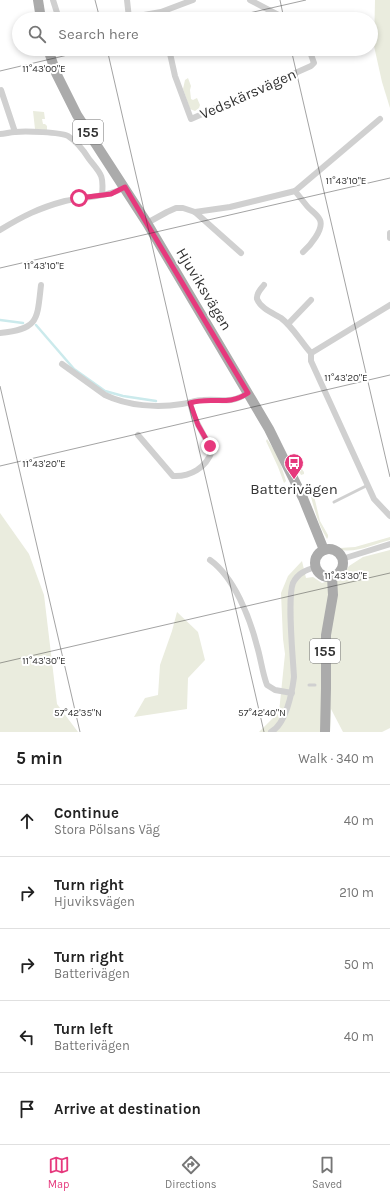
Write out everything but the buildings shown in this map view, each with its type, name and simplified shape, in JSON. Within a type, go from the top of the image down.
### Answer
[{"type":"main road","points":[[38,0],[40,12]]},
{"type":"main road","name":"Hjuviksvägen","points":[[49,56],[65,94],[147,222],[272,435],[287,463],[324,550]]},
{"type":"main road","points":[[324,550],[335,551],[342,559],[343,565],[341,570],[332,577],[323,576],[319,573],[316,567],[316,557],[324,550]]},
{"type":"main road","name":"155","points":[[325,732],[326,635],[333,595],[332,577]]},
{"type":"street","points":[[53,0],[57,12]]},
{"type":"street","points":[[127,0],[128,12]]},
{"type":"street","points":[[161,12],[193,0]]},
{"type":"street","points":[[250,0],[273,12]]},
{"type":"street","name":"Vedskärsvägen","points":[[171,56],[175,76],[191,119],[311,66],[314,63],[312,56]]},
{"type":"street","points":[[1,90],[15,132]]},
{"type":"street","points":[[195,212],[230,207],[295,191],[380,118]]},
{"type":"street","points":[[0,134],[15,132],[62,135],[69,137],[83,150],[102,175],[104,182],[102,195]]},
{"type":"street","points":[[0,230],[28,214],[49,206],[75,199],[115,192],[125,187]]},
{"type":"street","points":[[295,191],[321,221],[321,227],[310,246],[303,252]]},
{"type":"street","points":[[147,222],[176,208],[183,208],[195,212],[240,253]]},
{"type":"street","points":[[390,233],[390,238]]},
{"type":"street","points":[[0,333],[20,330],[28,327],[34,321],[37,313],[41,285]]},
{"type":"street","points":[[264,285],[258,294],[258,300],[264,308],[288,324],[311,353],[311,361],[374,499],[390,516]]},
{"type":"street","points":[[288,324],[311,300]]},
{"type":"street","points":[[311,353],[390,305]]},
{"type":"street","points":[[62,364],[92,387],[113,399],[155,407],[206,400],[230,401],[242,397],[248,393]]},
{"type":"street","points":[[138,435],[173,476],[190,475],[207,461],[212,451],[196,421],[190,403]]},
{"type":"street","points":[[342,559],[390,544]]},
{"type":"street","points":[[210,560],[225,574],[233,586],[244,610],[257,644],[267,685],[275,690],[292,694]]},
{"type":"street","points":[[271,732],[276,729],[292,694],[294,677],[291,613],[293,584],[304,571],[316,567]]},
{"type":"lane","points":[[334,502],[368,485]]},
{"type":"lane","points":[[309,685],[315,685]]},
{"type":"shaded area","points":[[375,0],[390,0],[390,108],[376,56],[378,56],[378,12],[375,12]]},
{"type":"shaded area","points":[[188,78],[191,86],[191,99],[193,100],[197,98],[200,105],[195,111],[190,109],[183,89],[185,80]]},
{"type":"shaded area","points":[[33,111],[44,112],[45,119],[42,119],[43,124],[47,126],[47,131],[35,129]]},
{"type":"shaded area","points":[[267,439],[278,456],[286,481],[284,483],[266,441]]},
{"type":"shaded area","points":[[293,457],[304,474],[301,475],[291,458]]},
{"type":"shaded area","points":[[314,496],[320,521],[328,535],[327,539],[319,524],[314,508],[311,497]]},
{"type":"shaded area","points":[[0,513],[29,554],[44,595],[57,704],[78,732],[0,732]]},
{"type":"shaded area","points":[[390,537],[390,540],[368,547],[351,550],[337,548],[331,544],[340,548],[355,547]]},
{"type":"shaded area","points":[[390,550],[390,728],[382,732],[343,732],[331,709],[330,732],[259,732],[279,712],[285,654],[281,593],[288,576],[302,561],[306,578],[313,577],[322,583],[342,576],[349,566],[363,557]]},
{"type":"shaded area","points":[[177,612],[198,632],[205,660],[188,678],[187,709],[134,717],[145,698],[158,695],[160,665]]},
{"type":"waterway","points":[[0,320],[23,323]]},
{"type":"waterway","points":[[36,325],[74,369],[105,391],[123,396],[156,401]]},
{"type":"place","name":"Batterivägen","points":[[294,480]]},
{"type":"route","points":[[79,198],[111,194],[125,187],[151,228],[248,393],[242,397],[230,401],[198,400],[190,403],[198,425],[210,446]]}]
